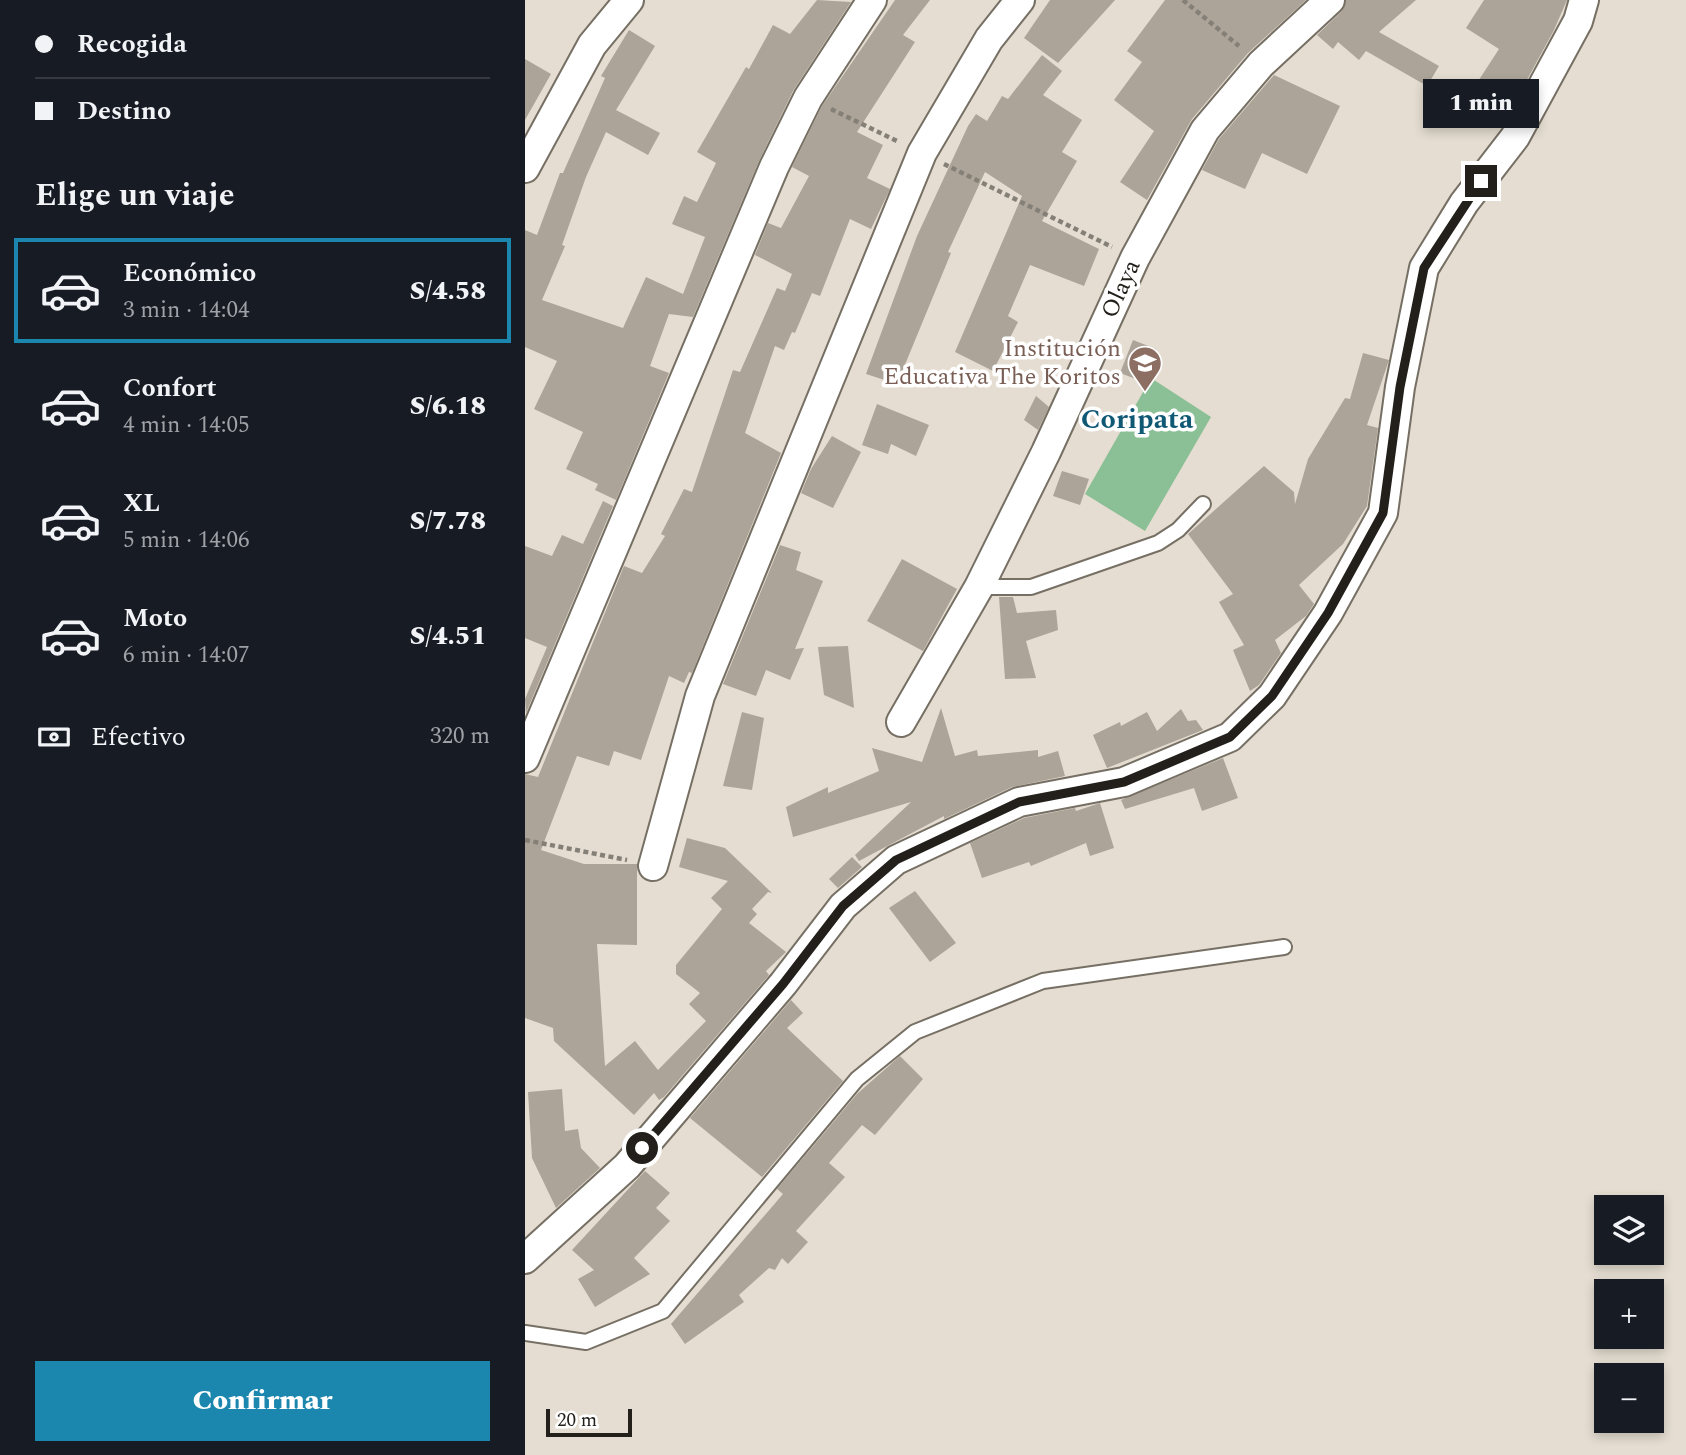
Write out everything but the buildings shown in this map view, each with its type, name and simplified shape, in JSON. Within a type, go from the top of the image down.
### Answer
[{"type":"street","points":[[525,168],[592,45],[629,0]]},
{"type":"street","points":[[525,758],[774,167],[808,98],[872,0]]},
{"type":"street","points":[[653,866],[700,696],[922,153],[989,39],[1020,0]]},
{"type":"street","name":"Olaya","points":[[901,722],[979,587],[1046,452],[1135,258],[1205,131],[1261,64],[1329,0]]},
{"type":"street","points":[[525,1259],[627,1166],[783,984],[843,906],[896,860],[1019,802],[1124,782],[1230,737],[1272,696],[1328,613],[1383,513],[1400,387],[1424,268],[1464,203],[1515,137],[1578,21],[1584,0]]},
{"type":"lane","points":[[979,587],[1031,587],[1158,543],[1178,530],[1203,504]]},
{"type":"lane","points":[[525,1332],[586,1342],[663,1311],[857,1079],[915,1032],[1043,981],[1284,947]]},
{"type":"path","points":[[1184,0],[1261,64]]},
{"type":"path","points":[[808,98],[1135,258]]},
{"type":"path","points":[[525,839],[653,866]]},
{"type":"green space","points":[[1151,378],[1211,417],[1145,531],[1085,494]]},
{"type":"place","name":"Institución Educativa The Koritos","points":[[1145,393]]},
{"type":"district","name":"Coripata","points":[[1137,419]]},
{"type":"route","points":[[642,1148],[783,984],[843,906],[896,860],[1019,802],[1124,782],[1230,737],[1272,696],[1328,613],[1383,513],[1400,387],[1424,268],[1464,203],[1481,181]]}]
